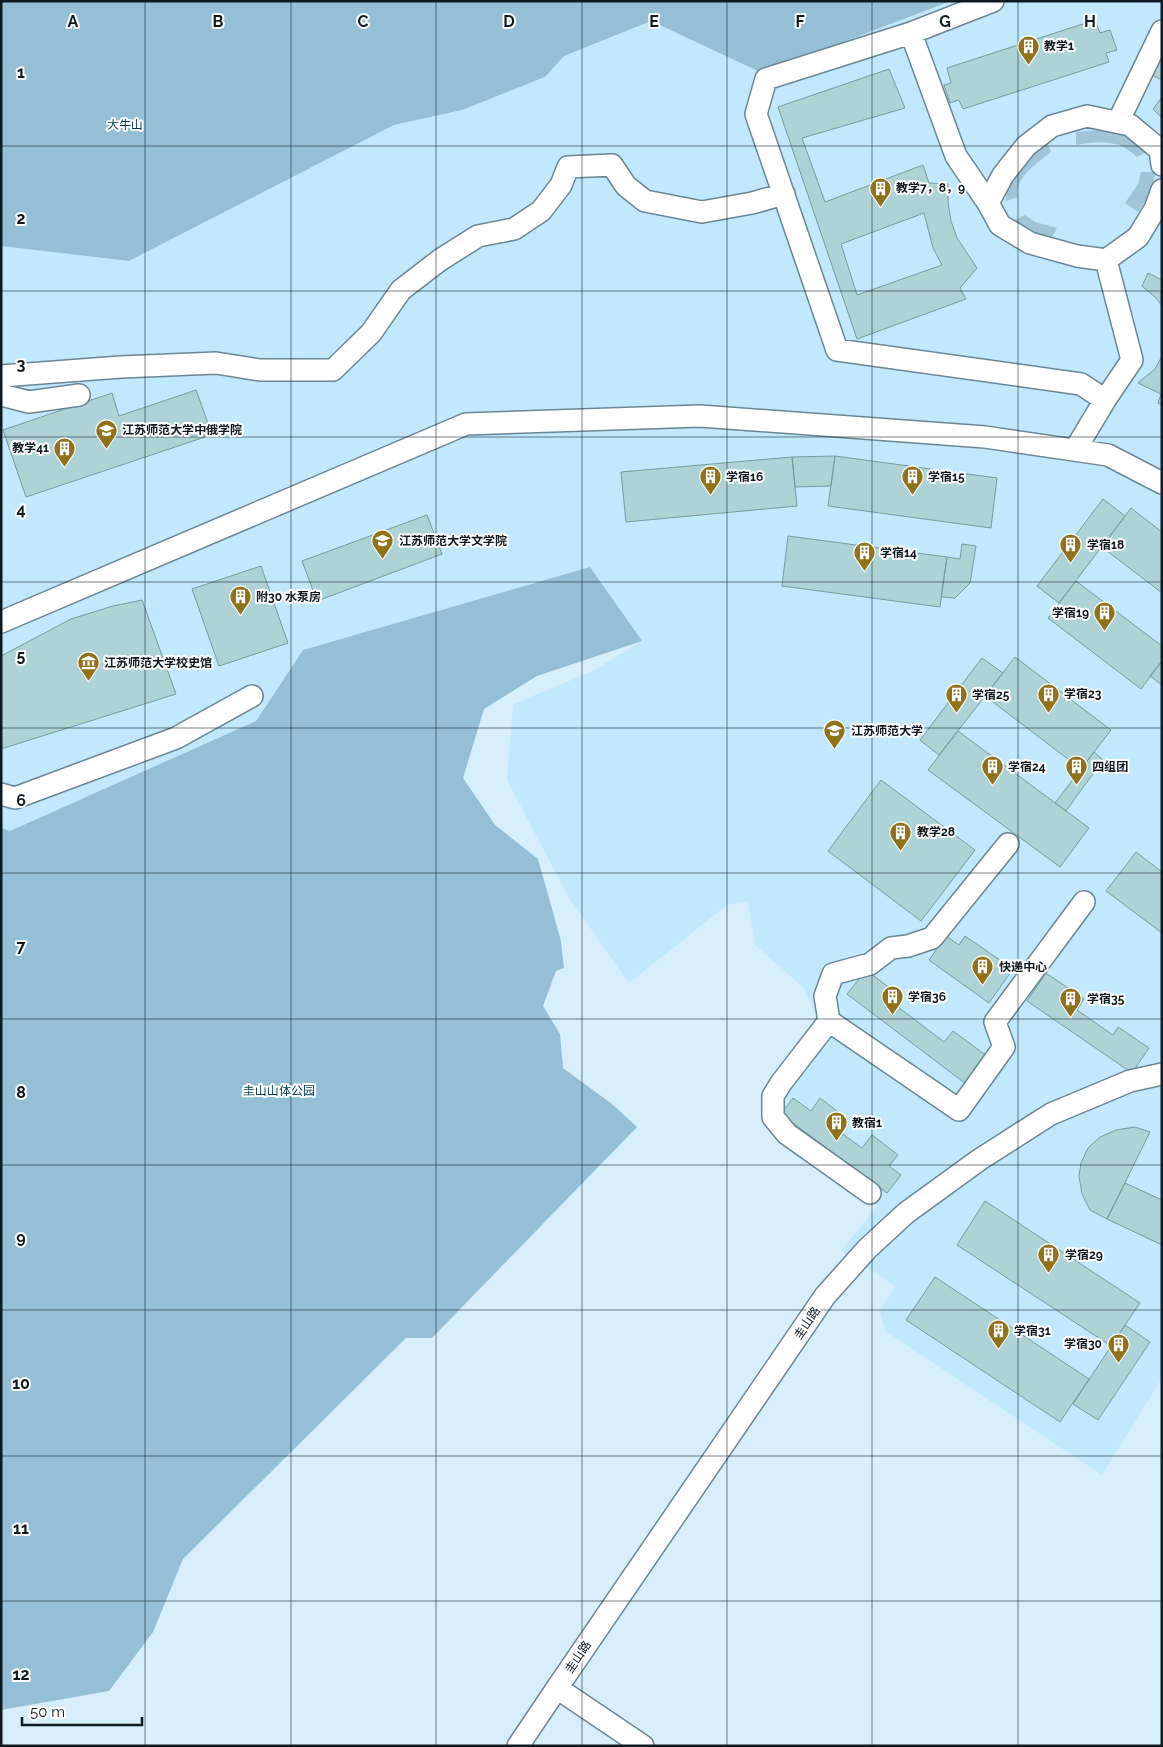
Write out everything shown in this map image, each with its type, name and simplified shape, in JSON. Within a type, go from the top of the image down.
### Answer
[{"type":"street","points":[[993,1],[911,33],[766,79],[756,114],[836,350],[1081,384],[1105,400]]},
{"type":"street","points":[[1118,122],[1162,31]]},
{"type":"street","points":[[911,33],[956,156],[988,203],[1000,225],[1030,243],[1077,256],[1106,260],[1138,236],[1160,204]]},
{"type":"street","points":[[988,203],[1002,175],[1026,146],[1052,126],[1087,116],[1130,125],[1160,150],[1162,164]]},
{"type":"street","points":[[1,376],[121,367],[216,363],[260,370],[332,370],[371,333],[401,290],[440,260],[478,236],[514,229],[541,211],[561,185],[568,167],[612,165],[626,186],[645,201],[702,212],[752,203],[784,194]]},
{"type":"street","points":[[1075,450],[1132,360],[1106,260]]},
{"type":"street","points":[[1,395],[29,402],[79,395]]},
{"type":"street","points":[[1,622],[466,424],[700,416],[985,437],[1108,455],[1162,483]]},
{"type":"street","points":[[1,794],[15,798],[176,738],[252,696]]},
{"type":"street","points":[[1008,844],[932,938],[908,946],[891,948],[870,964],[833,974],[825,996],[829,1021],[959,1110],[1004,1047],[995,1022],[1084,902]]},
{"type":"street","points":[[829,1021],[773,1096],[773,1117],[787,1134],[870,1193]]},
{"type":"street","name":"圭山路","points":[[518,1746],[825,1296],[867,1249],[906,1213],[979,1160],[1051,1114],[1130,1082],[1162,1074]]},
{"type":"street","points":[[558,1688],[643,1746]]},
{"type":"shaded area","name":"江苏师范大学","points":[[951,1],[1162,1],[1162,1378],[1102,1475],[885,1331],[880,1311],[895,1286],[841,1251],[877,1206],[792,1153],[767,1128],[762,1102],[778,1075],[811,1031],[816,1014],[803,987],[755,945],[748,902],[727,905],[629,983],[569,898],[507,780],[513,704],[591,672],[642,641],[303,650],[256,721],[10,831],[1,828],[1,246],[129,261],[394,125],[462,110],[545,77],[564,56],[651,21],[762,73]]},
{"type":"shaded area","points":[[1097,130],[1125,135],[1148,151],[1137,157],[1116,144],[1101,142],[1076,145],[1076,132]]},
{"type":"shaded area","points":[[1047,142],[1051,152],[1023,177],[1018,190],[1018,197],[1006,201],[1007,187],[1013,170]]},
{"type":"shaded area","points":[[1141,172],[1155,172],[1155,175],[1150,194],[1138,212],[1125,203],[1138,184]]},
{"type":"shaded area","points":[[1025,215],[1035,222],[1057,228],[1050,241],[1034,237],[1013,221]]},
{"type":"green space","name":"大牛山","points":[[1,1],[951,1],[762,73],[651,21],[564,56],[545,77],[462,110],[394,125],[129,261],[1,246]]},
{"type":"green space","name":"圭山山体公园","points":[[590,567],[642,641],[537,676],[484,709],[463,778],[495,825],[538,859],[561,941],[564,968],[556,971],[543,1006],[560,1034],[563,1068],[612,1104],[637,1127],[432,1338],[406,1338],[183,1559],[153,1632],[109,1691],[1,1710],[1,828],[10,831],[256,721],[303,650]]},
{"type":"building","name":"教学1","points":[[1095,20],[1100,33],[1110,30],[1117,50],[1106,53],[1109,62],[963,109],[959,100],[950,103],[944,85],[951,83],[947,68]]},
{"type":"building","points":[[1160,58],[1162,59],[1162,80],[1152,75]]},
{"type":"building","name":"教学7，8，9","points":[[889,69],[905,108],[802,138],[825,202],[923,165],[929,183],[948,184],[951,221],[957,238],[977,268],[960,288],[966,299],[857,339],[778,107]],"holes":[[[924,213],[933,248],[942,265],[857,295],[841,244]]]},
{"type":"building","points":[[1162,97],[1162,118],[1153,109]]},
{"type":"building","points":[[1148,273],[1162,280],[1162,306],[1142,286]]},
{"type":"building","points":[[1162,356],[1162,405],[1158,403],[1161,394],[1138,383],[1155,369]]},
{"type":"building","name":"教学41","points":[[196,390],[209,426],[202,429],[205,437],[26,497],[3,430],[112,393],[119,416]]},
{"type":"building","name":"学宿15","points":[[835,456],[997,478],[991,528],[828,506]]},
{"type":"building","points":[[835,456],[831,486],[795,487],[792,457]]},
{"type":"building","name":"学宿16","points":[[792,457],[797,506],[626,522],[621,472]]},
{"type":"building","name":"学宿18","points":[[1103,499],[1125,516],[1059,603],[1037,586]]},
{"type":"building","points":[[1131,508],[1162,532],[1162,593],[1102,547]]},
{"type":"building","points":[[427,515],[442,554],[317,601],[302,561]]},
{"type":"building","name":"学宿14","points":[[788,536],[947,557],[940,607],[782,586]]},
{"type":"building","points":[[962,544],[976,546],[970,583],[955,598],[941,597],[947,557],[960,559]]},
{"type":"building","name":"附30 水泵房","points":[[261,566],[288,643],[219,666],[192,589]]},
{"type":"building","name":"学宿19","points":[[1076,581],[1162,646],[1162,661],[1141,689],[1048,618]]},
{"type":"building","points":[[142,600],[176,694],[1,749],[1,656],[71,619],[113,606]]},
{"type":"building","name":"学宿23","points":[[1015,657],[1111,730],[1081,769],[985,696]]},
{"type":"building","name":"学宿25","points":[[982,658],[1003,673],[939,755],[920,740]]},
{"type":"building","points":[[1162,661],[1162,685],[1150,676]]},
{"type":"building","name":"学宿24","points":[[958,731],[1089,828],[1060,867],[928,770]]},
{"type":"building","name":"四组团","points":[[1094,752],[1103,760],[1066,811],[1055,803]]},
{"type":"building","name":"教学28","points":[[881,780],[975,850],[921,921],[828,851]]},
{"type":"building","points":[[1136,852],[1162,872],[1162,933],[1106,891]]},
{"type":"building","name":"快递中心","points":[[946,936],[959,945],[965,936],[1013,969],[989,1003],[929,960]]},
{"type":"building","name":"学宿36","points":[[866,970],[895,992],[889,1000],[944,1042],[953,1031],[987,1056],[966,1084],[847,994]]},
{"type":"building","name":"学宿35","points":[[1046,973],[1084,999],[1077,1010],[1113,1035],[1118,1027],[1149,1048],[1132,1073],[1027,1001]]},
{"type":"building","name":"教宿1","points":[[793,1098],[811,1111],[820,1098],[842,1115],[833,1127],[862,1148],[872,1135],[898,1155],[889,1166],[901,1175],[887,1193],[781,1114]]},
{"type":"building","points":[[1135,1127],[1150,1132],[1107,1219],[1090,1210],[1082,1194],[1079,1176],[1081,1163],[1088,1148],[1100,1137],[1116,1130]]},
{"type":"building","points":[[1125,1183],[1162,1200],[1162,1245],[1107,1219]]},
{"type":"building","name":"学宿29","points":[[985,1201],[1140,1303],[1111,1346],[957,1245]]},
{"type":"building","name":"学宿31","points":[[935,1277],[1089,1379],[1060,1422],[906,1320]]},
{"type":"building","name":"学宿30","points":[[1125,1325],[1150,1342],[1098,1420],[1073,1404]]},
{"type":"place","name":"教学1","points":[[1028,65]]},
{"type":"place","name":"教学7，8，9","points":[[880,207]]},
{"type":"place","name":"江苏师范大学中俄学院","points":[[106,449]]},
{"type":"place","name":"教学41","points":[[65,467]]},
{"type":"place","name":"学宿16","points":[[710,496]]},
{"type":"place","name":"学宿15","points":[[912,496]]},
{"type":"place","name":"江苏师范大学文学院","points":[[383,560]]},
{"type":"place","name":"学宿18","points":[[1071,564]]},
{"type":"place","name":"学宿14","points":[[864,572]]},
{"type":"place","name":"附30 水泵房","points":[[240,616]]},
{"type":"place","name":"学宿19","points":[[1105,632]]},
{"type":"place","name":"江苏师范大学校史馆","points":[[88,682]]},
{"type":"place","name":"学宿23","points":[[1048,713]]},
{"type":"place","name":"学宿25","points":[[956,714]]},
{"type":"place","name":"江苏师范大学","points":[[835,750]]},
{"type":"place","name":"学宿24","points":[[992,786]]},
{"type":"place","name":"四组团","points":[[1076,786]]},
{"type":"place","name":"教学28","points":[[901,851]]},
{"type":"place","name":"快递中心","points":[[983,986]]},
{"type":"place","name":"学宿36","points":[[892,1016]]},
{"type":"place","name":"学宿35","points":[[1071,1018]]},
{"type":"place","name":"教宿1","points":[[836,1142]]},
{"type":"place","name":"学宿29","points":[[1049,1274]]},
{"type":"place","name":"学宿31","points":[[998,1350]]},
{"type":"place","name":"学宿30","points":[[1118,1363]]}]
